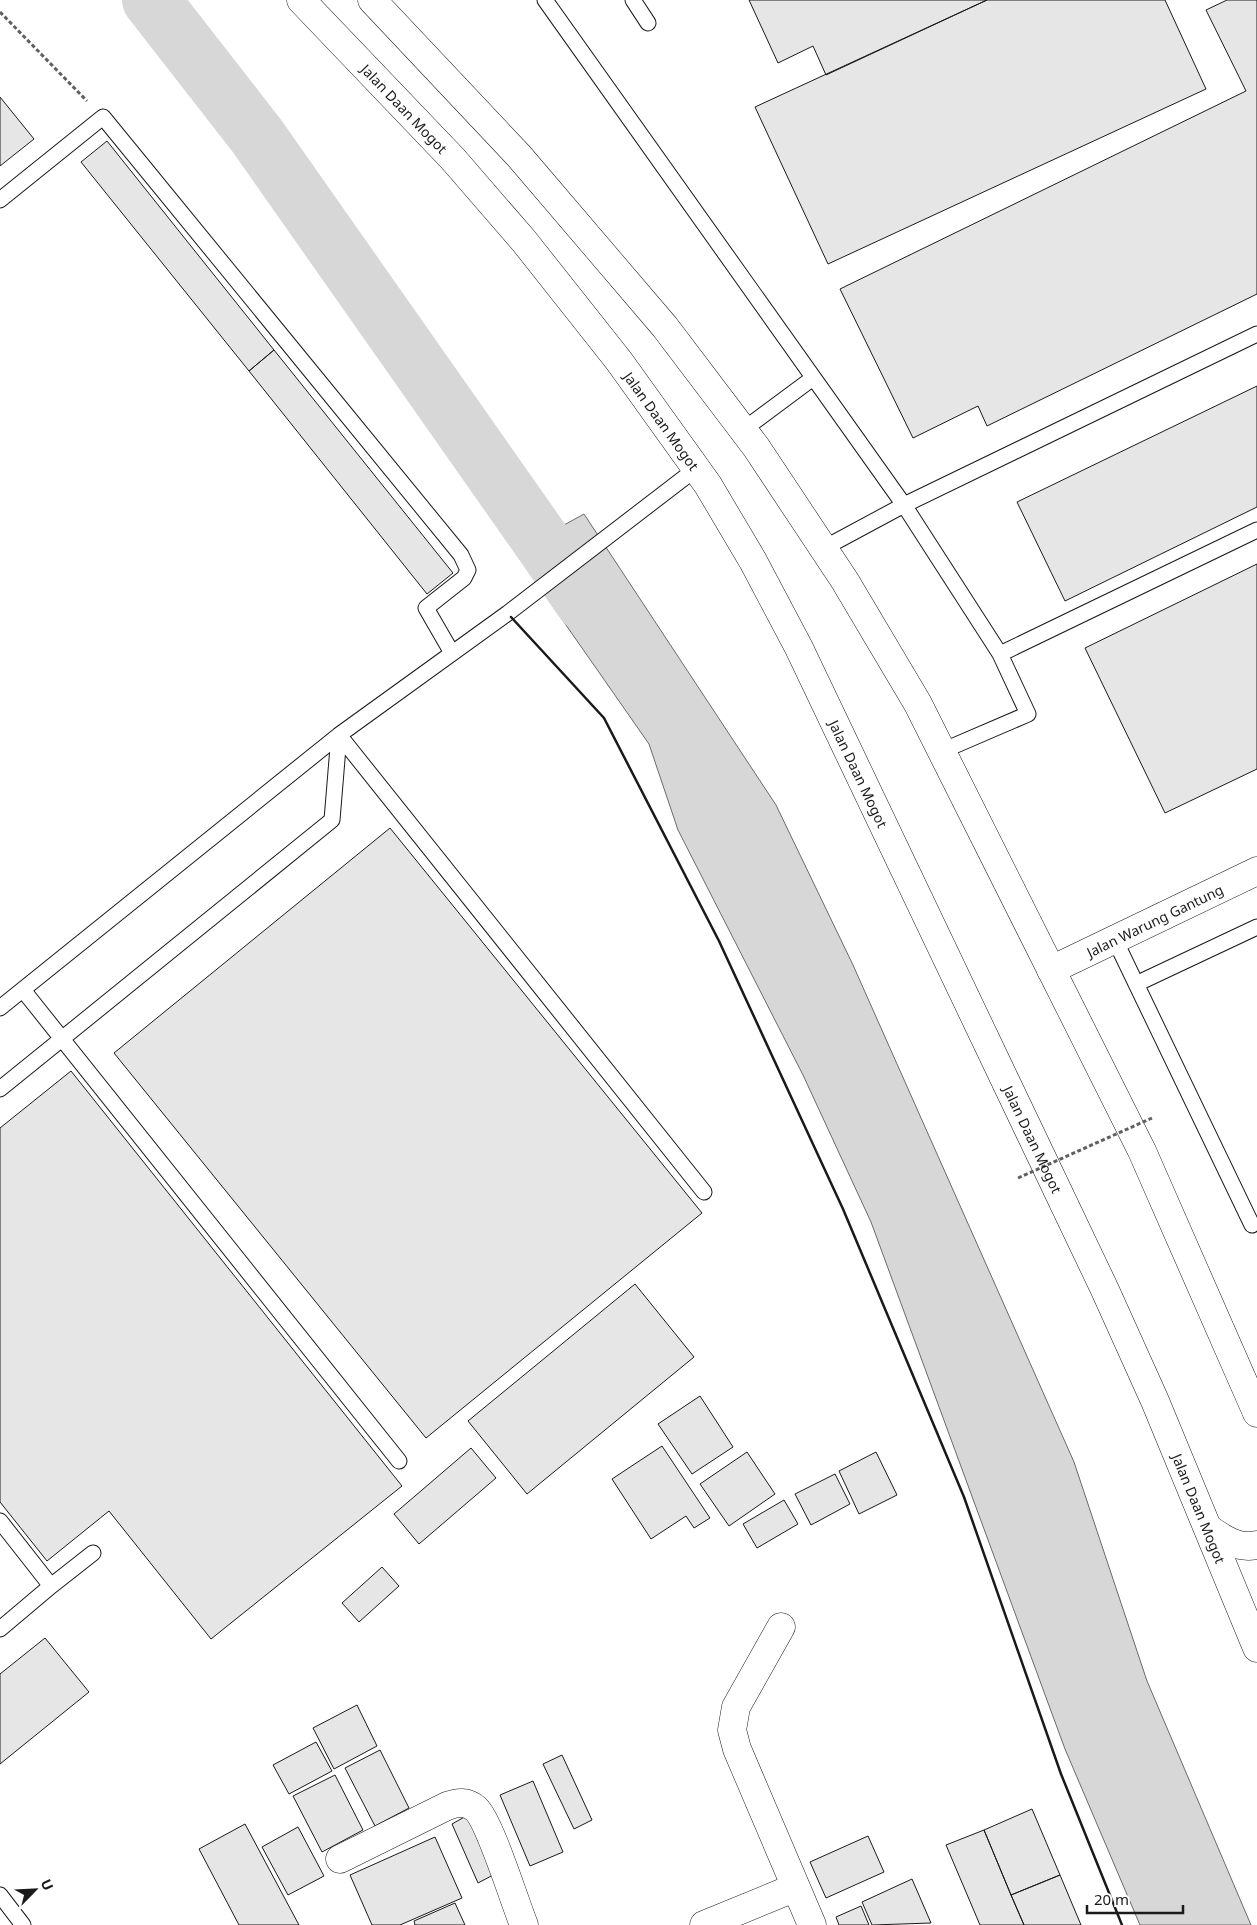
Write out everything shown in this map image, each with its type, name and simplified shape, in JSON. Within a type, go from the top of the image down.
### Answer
[{"type":"main road","name":"Jalan Daan Mogot","points":[[301,0],[453,159],[524,241],[620,361],[697,468],[753,560],[799,648],[1105,1290],[1209,1529],[1257,1648]]},
{"type":"main road","points":[[372,0],[520,156],[592,238],[665,327],[743,430],[824,548],[918,704],[1142,1150],[1257,1413]]},
{"type":"main road","name":"Jalan Warung Gantung","points":[[1051,970],[1257,871]]},
{"type":"main road","points":[[1209,1529],[1226,1541],[1245,1548],[1257,1546]]},
{"type":"main road","points":[[781,1627],[736,1706],[732,1730],[737,1749],[794,1888],[812,1925]]},
{"type":"main road","points":[[340,1859],[447,1806],[457,1802],[468,1804],[483,1818],[524,1925]]},
{"type":"main road","points":[[704,1925],[794,1888]]},
{"type":"lane","points":[[545,0],[904,505],[1000,654],[1028,714],[942,751]]},
{"type":"lane","points":[[633,0],[648,23]]},
{"type":"lane","points":[[0,200],[103,117],[461,556],[468,570],[464,578],[426,608],[452,653]]},
{"type":"lane","points":[[824,548],[904,505],[1257,334]]},
{"type":"lane","points":[[743,430],[813,378]]},
{"type":"lane","points":[[0,1008],[339,735],[523,602],[697,468]]},
{"type":"lane","points":[[1000,654],[1257,530]]},
{"type":"lane","points":[[0,1088],[332,820],[339,735]]},
{"type":"lane","points":[[339,735],[704,1192]]},
{"type":"lane","points":[[1136,984],[1257,927]]},
{"type":"lane","points":[[1115,940],[1252,1225]]},
{"type":"lane","points":[[23,990],[399,1461]]},
{"type":"lane","points":[[0,1522],[51,1586]]},
{"type":"lane","points":[[0,1629],[93,1553]]},
{"type":"lane","points":[[0,1895],[23,1925]]},
{"type":"path","points":[[0,12],[103,117]]},
{"type":"path","points":[[1018,1178],[1152,1118]]},
{"type":"shaded area","points":[[584,514],[776,805],[853,965],[1074,1462],[1147,1681],[1251,1925],[1140,1925],[1065,1749],[871,1222],[803,1075],[678,830],[649,744],[515,552]]},
{"type":"building","points":[[749,0],[987,0],[826,75],[813,46],[778,63]]},
{"type":"building","points":[[987,0],[1165,0],[1206,89],[828,264],[755,107]]},
{"type":"building","points":[[1227,0],[1257,0],[1257,294],[987,426],[978,406],[913,438],[840,289],[1246,91],[1206,10]]},
{"type":"building","points":[[0,97],[34,139],[0,166]]},
{"type":"building","points":[[107,141],[274,350],[249,371],[81,162]]},
{"type":"building","points":[[274,350],[453,573],[427,594],[249,371]]},
{"type":"building","points":[[1257,386],[1257,507],[1065,601],[1017,502]]},
{"type":"building","points":[[1257,564],[1257,769],[1165,813],[1085,648]]},
{"type":"building","points":[[390,828],[702,1213],[426,1438],[114,1053]]},
{"type":"building","points":[[71,1071],[402,1486],[211,1639],[109,1511],[47,1561],[0,1502],[0,1128]]},
{"type":"building","points":[[635,1284],[694,1357],[527,1494],[468,1421]]},
{"type":"building","points":[[700,1396],[733,1447],[692,1474],[658,1424]]},
{"type":"building","points":[[662,1446],[710,1518],[694,1528],[686,1516],[651,1539],[612,1479]]},
{"type":"building","points":[[471,1448],[496,1478],[419,1544],[394,1514]]},
{"type":"building","points":[[747,1452],[775,1494],[729,1526],[700,1484]]},
{"type":"building","points":[[876,1452],[897,1495],[859,1514],[839,1471]]},
{"type":"building","points":[[835,1474],[850,1504],[811,1525],[795,1494]]},
{"type":"building","points":[[784,1500],[798,1524],[757,1548],[743,1524]]},
{"type":"building","points":[[382,1567],[399,1586],[359,1622],[342,1603]]},
{"type":"building","points":[[45,1638],[89,1692],[0,1764],[0,1674]]},
{"type":"building","points":[[357,1705],[377,1746],[334,1769],[313,1728]]},
{"type":"building","points":[[316,1742],[332,1771],[289,1794],[273,1765]]},
{"type":"building","points":[[380,1750],[409,1808],[375,1826],[345,1768]]},
{"type":"building","points":[[562,1755],[592,1820],[574,1829],[543,1764]]},
{"type":"building","points":[[335,1775],[363,1830],[322,1852],[293,1796]]},
{"type":"building","points":[[533,1781],[563,1852],[530,1866],[500,1795]]},
{"type":"building","points":[[1032,1809],[1060,1875],[1011,1895],[984,1830]]},
{"type":"building","points":[[468,1815],[495,1874],[478,1883],[452,1824]]},
{"type":"building","points":[[245,1824],[299,1925],[239,1925],[199,1849]]},
{"type":"building","points":[[298,1827],[324,1876],[288,1895],[262,1847]]},
{"type":"building","points":[[984,1830],[1024,1925],[980,1925],[946,1845]]},
{"type":"building","points":[[868,1836],[884,1872],[826,1898],[810,1862]]},
{"type":"building","points":[[435,1837],[462,1898],[400,1925],[372,1925],[350,1875]]},
{"type":"building","points":[[1060,1875],[1081,1925],[1024,1925],[1011,1895]]},
{"type":"building","points":[[912,1879],[931,1923],[872,1925],[862,1902]]},
{"type":"building","points":[[455,1903],[465,1925],[415,1925],[414,1921]]},
{"type":"building","points":[[861,1906],[869,1925],[839,1925],[836,1917]]},
{"type":"waterway","points":[[151,0],[257,136],[585,603]]},
{"type":"wall","points":[[511,617],[604,718],[719,941],[843,1209],[964,1497],[1061,1774],[1122,1925]]}]
